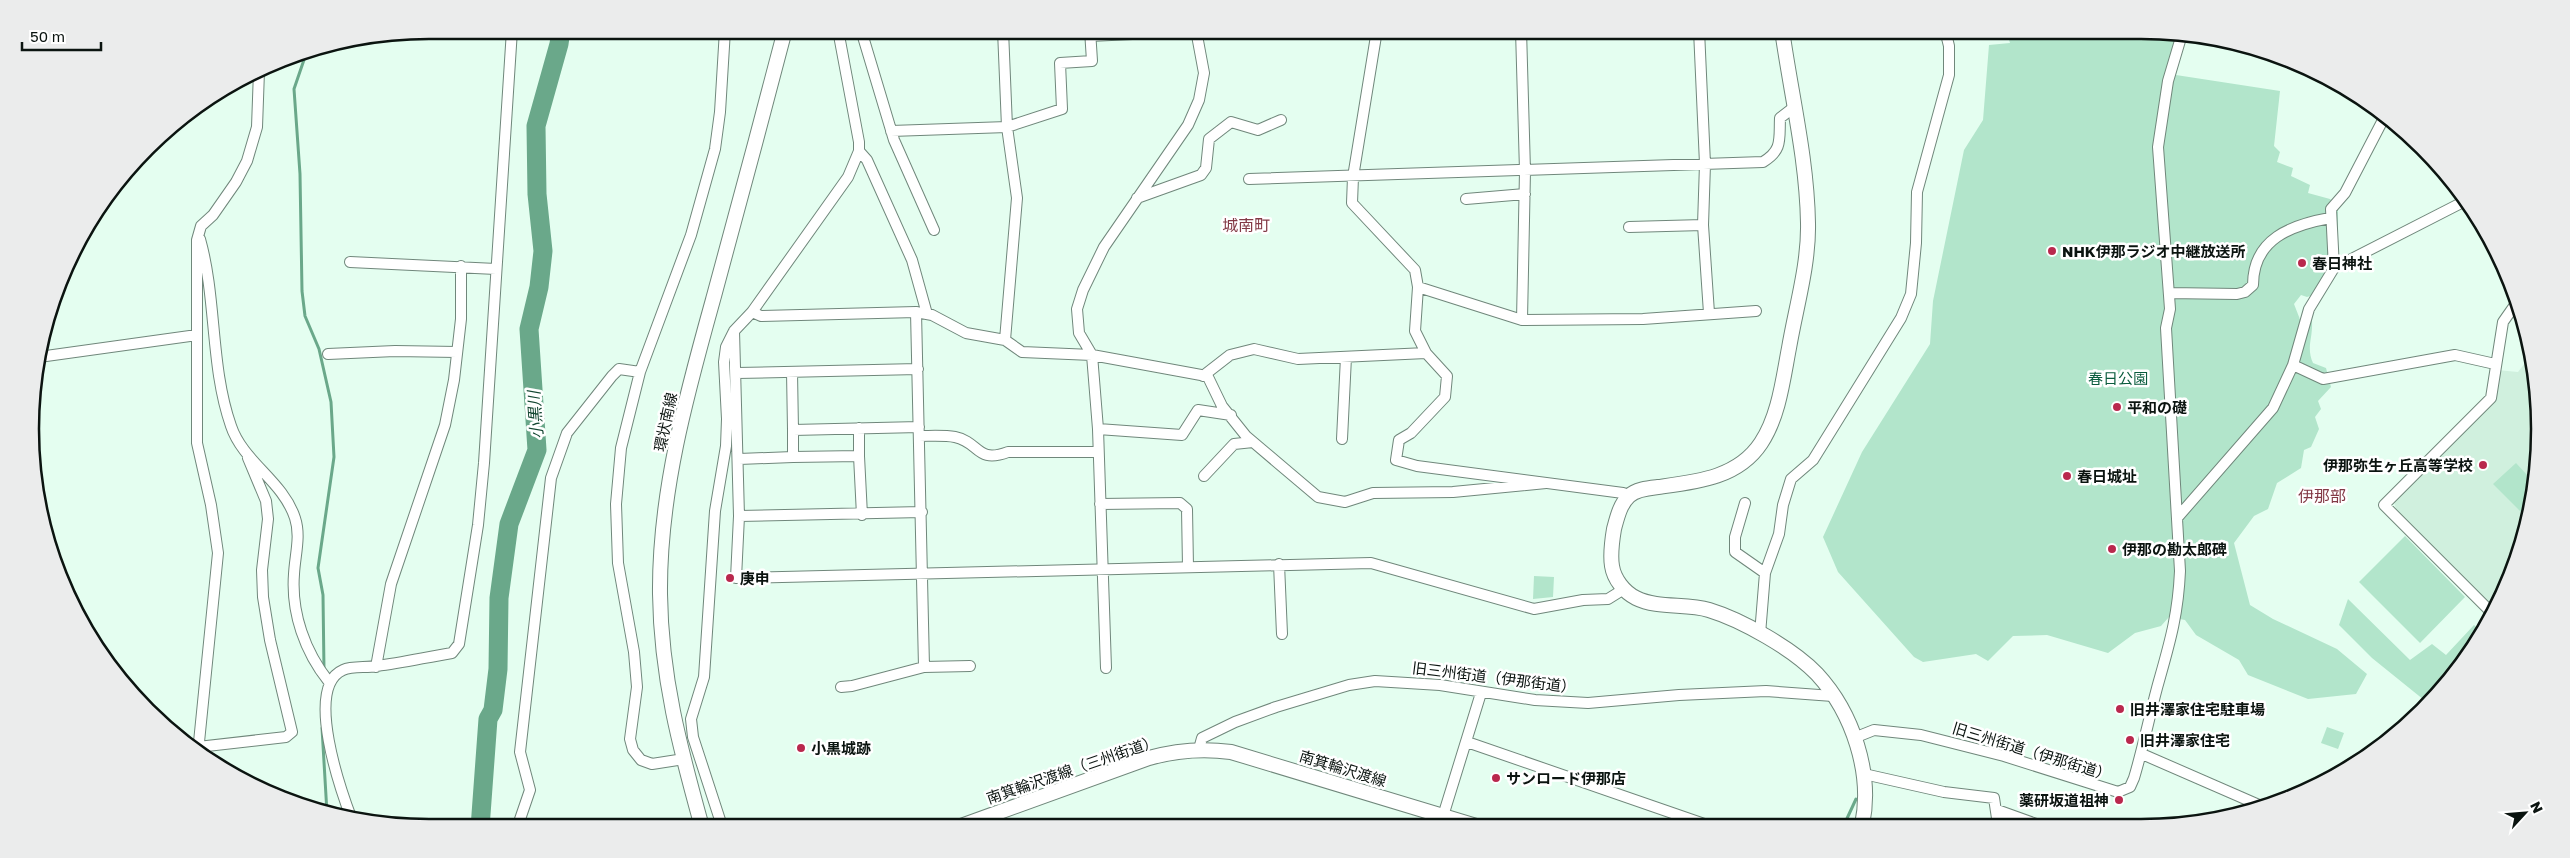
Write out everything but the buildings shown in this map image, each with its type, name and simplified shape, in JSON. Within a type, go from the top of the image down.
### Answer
[{"type":"street","points":[[349,811],[332,757],[324,699],[329,682],[344,669],[376,666],[452,653],[459,644],[478,525],[511,39]]},
{"type":"street","points":[[684,759],[652,764],[641,760],[633,750],[630,739],[637,687],[634,652],[618,562],[616,504],[620,448],[640,372],[690,235],[715,149],[720,112],[724,39]]},
{"type":"street","name":"環状南線","points":[[700,819],[670,707],[662,630],[660,592],[668,482],[686,400],[784,39]]},
{"type":"street","points":[[718,819],[693,738],[691,719],[704,677],[715,511],[726,446],[727,420],[724,362],[726,347],[734,331],[752,312],[848,178],[859,151],[859,142],[840,39]]},
{"type":"street","points":[[864,39],[891,130],[934,230]]},
{"type":"street","points":[[1004,39],[1007,127],[1017,198],[1005,340]]},
{"type":"street","points":[[891,130],[1007,127],[1062,109],[1060,63],[1092,61],[1090,39]]},
{"type":"street","points":[[1106,668],[1098,430],[1092,355],[1079,332],[1077,309],[1083,290],[1104,247],[1188,126],[1200,100],[1204,73],[1198,39]]},
{"type":"street","points":[[1376,39],[1353,177],[1352,203],[1415,270],[1418,288],[1415,331],[1426,353],[1447,376],[1445,397],[1411,433],[1400,440],[1396,460],[1417,466],[1629,495]]},
{"type":"street","points":[[1521,39],[1526,171],[1522,320]]},
{"type":"street","points":[[1699,39],[1704,164],[1704,225],[1709,313]]},
{"type":"street","points":[[1783,39],[1806,182],[1808,226],[1787,360],[1773,420],[1754,452],[1736,468],[1702,481],[1642,489],[1629,495],[1618,512],[1610,555],[1612,568],[1624,589],[1635,598],[1649,603],[1694,606],[1719,614],[1760,634],[1800,660],[1816,674],[1833,696],[1854,738],[1864,774],[1866,802],[1863,819]]},
{"type":"street","points":[[1760,634],[1765,573],[1779,534],[1783,505],[1791,479],[1813,460],[1901,318],[1911,294],[1918,192],[1949,75],[1947,39]]},
{"type":"street","name":"旧三州街道（伊那街道）","points":[[1854,738],[1874,730],[1921,735],[2004,756],[2118,792],[2130,787],[2142,754],[2157,688],[2170,649],[2179,606],[2180,571],[2173,415],[2166,342],[2170,293],[2158,147],[2168,81],[2180,41]]},
{"type":"street","points":[[199,744],[218,553],[211,505],[197,443],[197,240],[201,226],[213,215],[236,182],[247,160],[257,127],[259,78]]},
{"type":"street","points":[[1249,179],[1762,162],[1774,156],[1778,148],[1780,118],[1793,108]]},
{"type":"street","points":[[1137,198],[1201,175],[1206,168],[1209,139],[1231,122],[1258,130],[1281,120]]},
{"type":"street","points":[[2334,268],[2330,218],[2332,209],[2345,192],[2383,122]]},
{"type":"street","points":[[859,151],[866,160],[912,260],[922,313],[918,369],[924,667]]},
{"type":"street","points":[[1466,199],[1525,194]]},
{"type":"street","points":[[2177,518],[2273,408],[2293,365],[2308,309],[2334,268],[2460,204]]},
{"type":"street","points":[[2170,293],[2237,294],[2246,292],[2253,286],[2253,271],[2262,253],[2276,236],[2293,228],[2330,218]]},
{"type":"street","points":[[1629,227],[1704,225]]},
{"type":"street","points":[[199,235],[208,268],[223,389],[231,426],[243,448],[266,501],[268,519],[262,570],[263,597],[270,640],[292,726],[292,732],[286,737],[205,748]]},
{"type":"street","points":[[350,262],[496,269]]},
{"type":"street","points":[[376,666],[391,584],[445,425],[457,352],[461,266]]},
{"type":"street","points":[[1418,288],[1522,320],[1643,319],[1756,311]]},
{"type":"street","points":[[2487,609],[2382,505],[2491,398],[2503,322],[2512,309]]},
{"type":"street","points":[[752,312],[761,316],[922,313],[966,333],[1005,340],[1022,352],[1092,355],[1208,377],[1222,406],[1246,436],[1318,497],[1345,502],[1373,493],[1453,492],[1546,483]]},
{"type":"street","points":[[734,331],[739,459],[736,578],[1371,563],[1534,609],[1583,600],[1608,599],[1624,589]]},
{"type":"street","points":[[46,356],[197,335]]},
{"type":"street","points":[[1203,376],[1230,355],[1254,348],[1298,359],[1426,353]]},
{"type":"street","points":[[328,354],[395,351],[457,352]]},
{"type":"street","points":[[2293,365],[2323,379],[2455,356],[2495,364]]},
{"type":"street","points":[[1342,439],[1346,357]]},
{"type":"street","points":[[520,819],[530,790],[520,752],[552,478],[566,433],[612,376],[619,369],[640,372]]},
{"type":"street","points":[[737,373],[918,369]]},
{"type":"street","points":[[792,372],[793,457]]},
{"type":"street","points":[[1098,430],[1182,435],[1198,410],[1231,415]]},
{"type":"street","points":[[793,430],[859,428],[919,432],[955,437],[965,441],[984,456],[995,457],[1008,452],[1098,452]]},
{"type":"street","points":[[859,428],[862,515]]},
{"type":"street","points":[[1204,476],[1234,444],[1253,442]]},
{"type":"street","points":[[243,448],[288,499],[296,520],[298,542],[294,572],[293,603],[300,629],[319,670],[329,682]]},
{"type":"street","points":[[739,459],[859,456]]},
{"type":"street","points":[[1100,504],[1180,503],[1186,509],[1188,567]]},
{"type":"street","points":[[1745,503],[1735,537],[1735,552],[1765,573]]},
{"type":"street","points":[[739,516],[862,515],[922,512]]},
{"type":"street","points":[[1279,564],[1282,634]]},
{"type":"street","points":[[841,687],[852,686],[924,667],[970,666]]},
{"type":"street","name":"旧三州街道（伊那街道）","points":[[1199,749],[1202,738],[1235,722],[1349,685],[1375,681],[1440,684],[1481,693],[1535,700],[1588,703],[1679,695],[1766,691],[1833,696]]},
{"type":"street","points":[[1447,819],[1481,693]]},
{"type":"street","points":[[1467,742],[1687,819]]},
{"type":"street","name":"南箕輪沢渡線","points":[[1199,749],[1231,752],[1444,819]]},
{"type":"street","name":"南箕輪沢渡線（三州街道）","points":[[980,819],[1149,758],[1168,752],[1199,749]]},
{"type":"street","points":[[2142,754],[2254,803]]},
{"type":"street","points":[[1864,774],[1944,792],[1994,798],[1998,819]]},
{"type":"street","points":[[1997,810],[2022,819]]},
{"type":"shaded area","name":"伊那弥生ヶ丘高等学校","points":[[2526,362],[2531,429],[2528,480],[2524,505],[2511,554],[2489,605],[2398,516],[2394,502],[2490,404],[2497,370],[2518,372]]},
{"type":"green space","name":"春日公園","points":[[2009,39],[2141,39],[2184,41],[2176,75],[2280,91],[2274,146],[2280,152],[2277,162],[2293,168],[2291,176],[2310,185],[2308,193],[2330,199],[2338,207],[2338,261],[2323,292],[2307,297],[2301,295],[2294,304],[2301,322],[2312,321],[2311,357],[2313,363],[2326,368],[2331,387],[2318,401],[2321,409],[2315,417],[2319,429],[2311,447],[2304,450],[2301,468],[2277,483],[2268,509],[2254,516],[2234,543],[2250,605],[2273,619],[2337,649],[2367,674],[2356,694],[2308,699],[2248,675],[2239,660],[2196,635],[2185,620],[2169,617],[2161,626],[2135,633],[2108,653],[2047,635],[2013,636],[1988,661],[1976,654],[1923,662],[1914,657],[1838,572],[1823,537],[1862,452],[1930,344],[1933,301],[1964,150],[1983,120],[1989,45],[2010,43]]},
{"type":"green space","points":[[2516,463],[2528,476],[2522,513],[2493,484]]},
{"type":"green space","points":[[2405,536],[2465,597],[2420,643],[2359,582]]},
{"type":"green space","points":[[1534,576],[1554,577],[1553,597],[1533,599]]},
{"type":"green space","points":[[2348,599],[2410,660],[2432,644],[2446,655],[2474,625],[2477,627],[2451,667],[2423,699],[2372,658],[2339,625]]},
{"type":"green space","points":[[2327,727],[2344,733],[2338,749],[2321,743]]},
{"type":"waterway","name":"小黒川","points":[[481,819],[488,719],[493,710],[498,669],[499,598],[509,524],[537,450],[529,329],[539,287],[543,251],[537,194],[536,126],[560,39]]},
{"type":"waterway","points":[[304,59],[294,89],[300,174],[302,291],[305,316],[319,349],[331,402],[334,457],[318,568],[323,595],[324,670]]},
{"type":"waterway","points":[[322,728],[327,806]]},
{"type":"waterway","points":[[1847,819],[1856,799]]},
{"type":"place","name":"NHK伊那ラジオ中継放送所","points":[[2052,251]]},
{"type":"place","name":"春日神社","points":[[2302,263]]},
{"type":"place","name":"平和の礎","points":[[2117,407]]},
{"type":"place","name":"伊那弥生ヶ丘高等学校","points":[[2483,465]]},
{"type":"place","name":"春日城址","points":[[2067,476]]},
{"type":"place","name":"伊那の勘太郎碑","points":[[2112,549]]},
{"type":"place","name":"庚申","points":[[730,578]]},
{"type":"place","name":"旧井澤家住宅駐車場","points":[[2120,709]]},
{"type":"place","name":"旧井澤家住宅","points":[[2130,740]]},
{"type":"place","name":"小黒城跡","points":[[801,748]]},
{"type":"place","name":"サンロード伊那店","points":[[1496,778]]},
{"type":"place","name":"薬研坂道祖神","points":[[2119,800]]},
{"type":"district","name":"城南町","points":[[1246,225]]},
{"type":"district","name":"伊那部","points":[[2322,496]]}]
